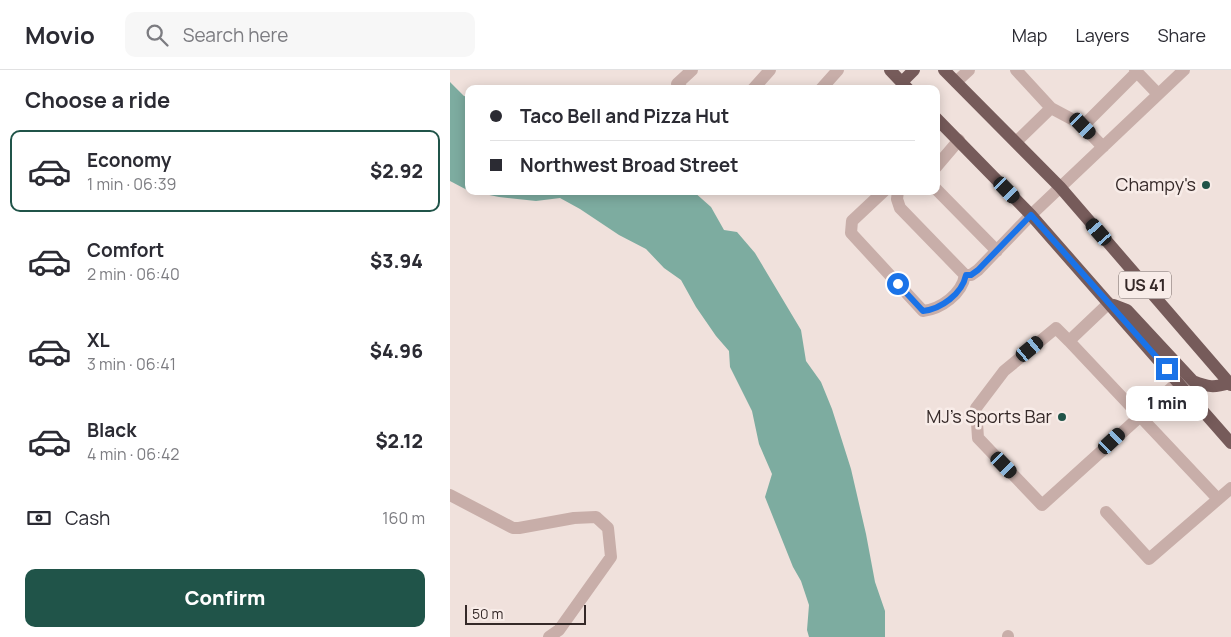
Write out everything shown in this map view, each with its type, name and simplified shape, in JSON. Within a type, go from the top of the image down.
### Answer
[{"type":"main road","points":[[890,70],[905,85],[914,70]]},
{"type":"main road","name":"US 41","points":[[944,70],[1060,187],[1230,384]]},
{"type":"main road","name":"US 41","points":[[940,122],[1031,215],[1231,443]]},
{"type":"main road","points":[[1109,303],[1127,310],[1193,381],[1205,386],[1218,387],[1230,384]]},
{"type":"street","points":[[678,85],[692,70]]},
{"type":"street","points":[[757,85],[770,70]]},
{"type":"street","points":[[825,85],[838,70]]},
{"type":"street","points":[[956,82],[969,70]]},
{"type":"street","points":[[1016,70],[1051,108],[1083,126],[1103,147]]},
{"type":"street","points":[[966,275],[971,275],[978,270],[1031,215],[1184,70]]},
{"type":"street","points":[[1083,126],[1136,71],[1158,94]]},
{"type":"street","points":[[1016,142],[1051,108]]},
{"type":"street","points":[[940,163],[958,140]]},
{"type":"street","points":[[940,193],[997,251]]},
{"type":"street","points":[[880,195],[852,222],[852,233],[923,311],[932,310],[951,298],[964,286],[966,275]]},
{"type":"street","points":[[898,195],[900,208],[966,275]]},
{"type":"street","points":[[1069,341],[1109,303]]},
{"type":"street","points":[[1178,382],[1140,415],[1042,505],[978,438],[976,408],[1004,371],[1056,328],[1140,415],[1218,499]]},
{"type":"street","points":[[1106,512],[1149,559],[1231,488]]},
{"type":"street","points":[[450,495],[513,528],[574,518],[596,518],[608,528],[611,557],[559,630],[549,637]]},
{"type":"water","points":[[450,82],[465,96],[465,189],[450,181]]},
{"type":"water","points":[[489,195],[698,195],[711,207],[724,230],[737,232],[755,253],[801,330],[806,361],[821,382],[832,409],[851,469],[875,582],[885,611],[885,637],[809,637],[807,630],[809,605],[801,581],[793,567],[765,497],[772,474],[759,444],[752,411],[730,367],[729,351],[696,307],[681,280],[664,268],[646,249],[619,235],[560,198],[536,201]]},
{"type":"place","name":"Champy's","points":[[1206,185]]},
{"type":"place","name":"MJ's Sports Bar","points":[[1062,417]]},
{"type":"route","points":[[898,284],[923,311],[932,310],[951,298],[964,286],[966,275],[971,275],[978,270],[1031,215],[1167,369]]}]
